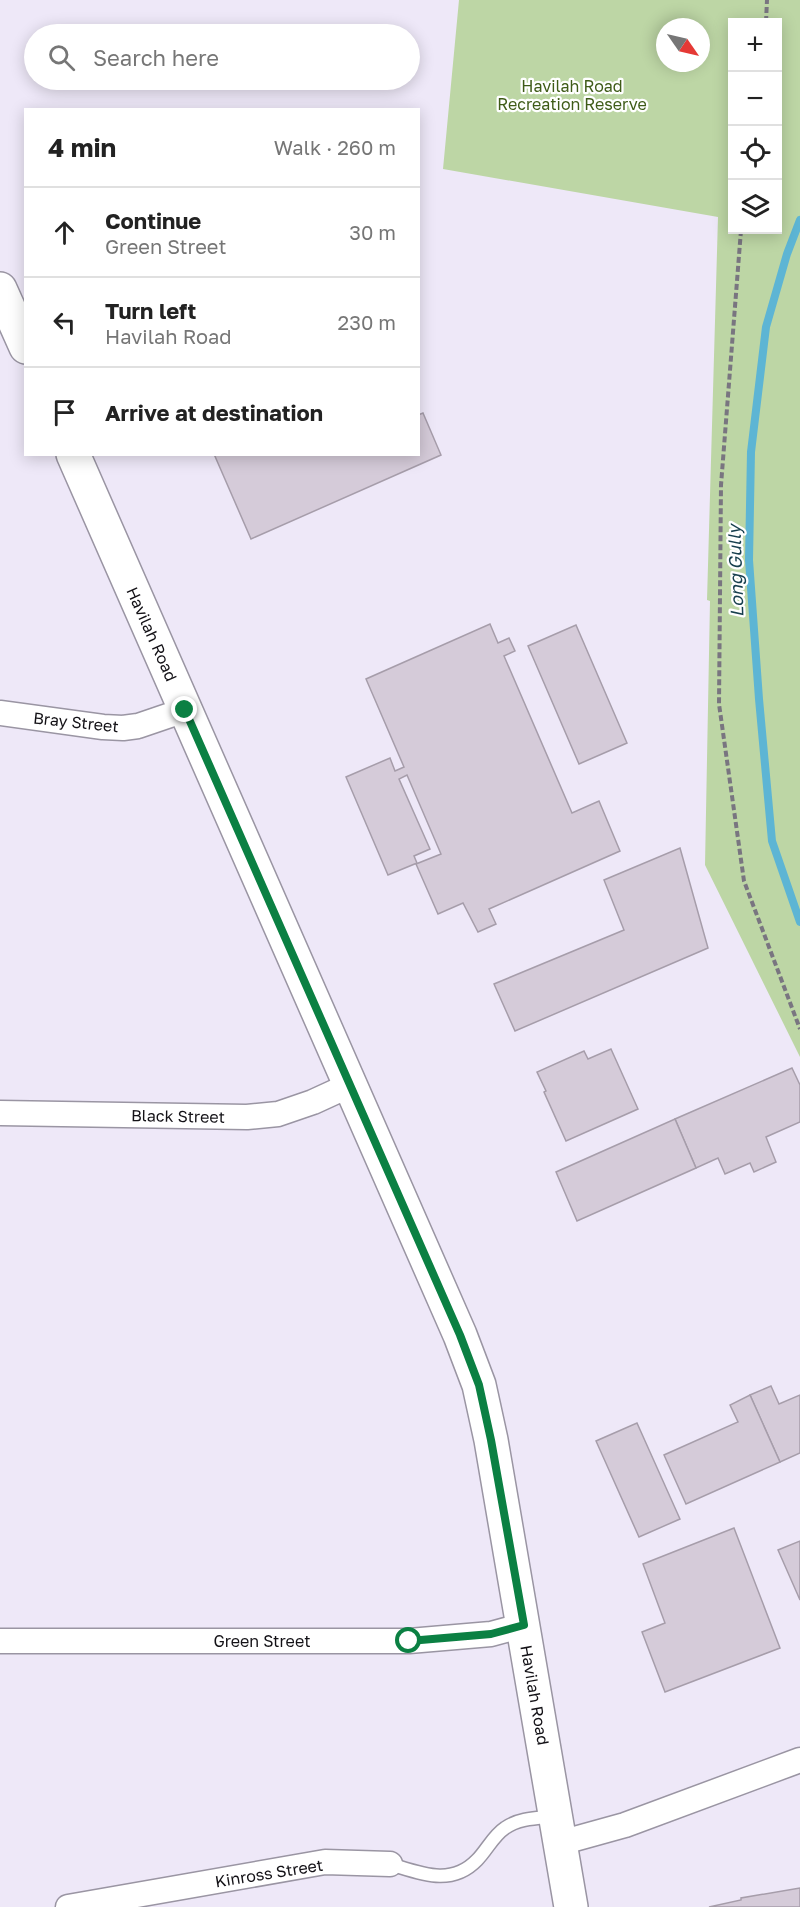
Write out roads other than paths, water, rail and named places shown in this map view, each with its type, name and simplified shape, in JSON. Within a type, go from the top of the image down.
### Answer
[{"type":"street","points":[[0,289],[24,343]]},
{"type":"street","name":"Havilah Road","points":[[74,456],[460,1335],[479,1385],[524,1625],[571,1907]]},
{"type":"street","name":"Bray Street","points":[[0,713],[123,728],[138,726],[185,710]]},
{"type":"street","name":"Black Street","points":[[0,1113],[247,1118],[279,1114],[314,1102],[350,1084]]},
{"type":"street","name":"Green Street","points":[[0,1641],[409,1641],[491,1634],[524,1625]]},
{"type":"street","name":"Kinross Street","points":[[558,1829],[625,1825],[800,1760]]},
{"type":"street","name":"Kinross Street","points":[[68,1907],[325,1862],[390,1864]]},
{"type":"lane","name":"Kinross Street","points":[[390,1864],[430,1876],[457,1874],[477,1860],[505,1827],[524,1820],[558,1829]]},
{"type":"waterway","name":"Long Gully","points":[[800,220],[787,254],[766,327],[751,452],[749,560],[772,841],[800,922]]},
{"type":"park label","name":"Havilah Road Recreation Reserve","points":[[572,95]]}]
